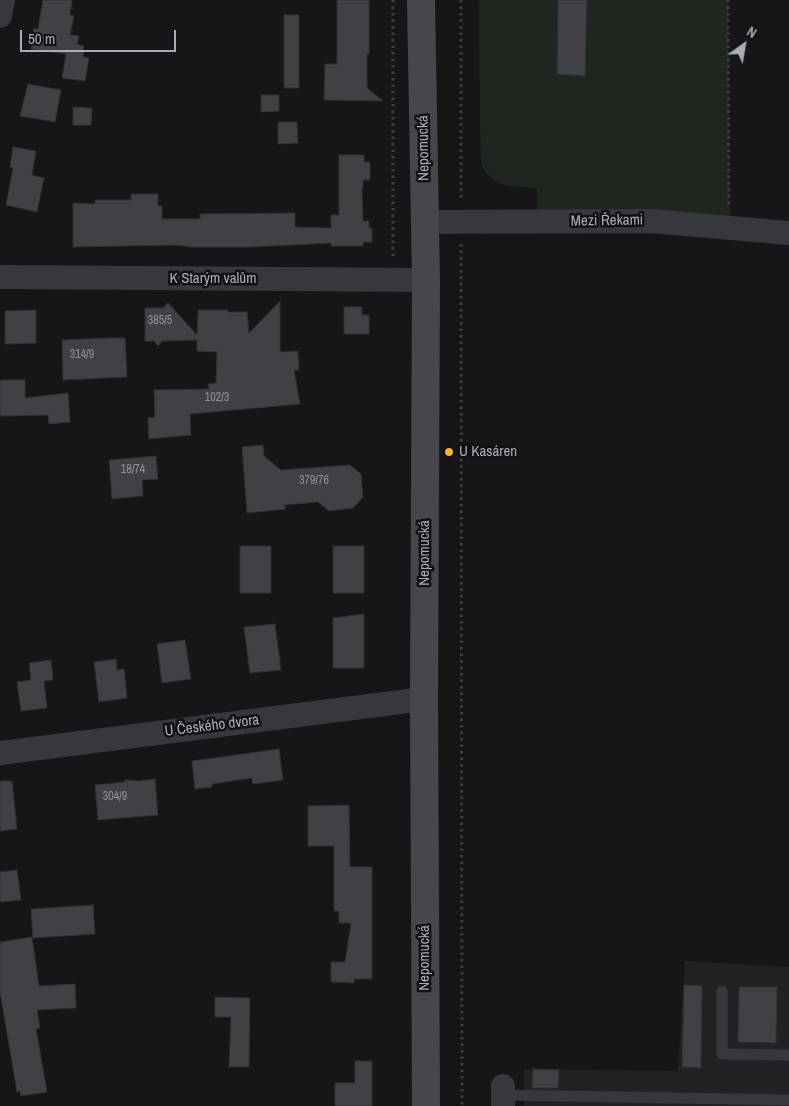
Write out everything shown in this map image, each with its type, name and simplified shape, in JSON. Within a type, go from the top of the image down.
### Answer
[{"type":"street","points":[[0,16],[3,0]]},
{"type":"street","name":"Nepomucká","points":[[421,0],[426,280],[424,699],[426,1106]]},
{"type":"street","name":"Mezi Řekami","points":[[425,222],[651,221],[789,233]]},
{"type":"street","name":"K Starým valům","points":[[0,277],[426,280]]},
{"type":"street","name":"U Českého dvora","points":[[0,753],[424,699]]},
{"type":"lane","points":[[722,991],[722,1054],[789,1055]]},
{"type":"lane","points":[[503,1096],[789,1100]]},
{"type":"path","points":[[393,0],[393,280]]},
{"type":"path","points":[[461,0],[462,1106]]},
{"type":"path","points":[[728,0],[730,228]]},
{"type":"shaded area","points":[[479,0],[728,0],[730,228],[537,222],[537,188],[509,186],[498,183],[487,174],[481,164]]},
{"type":"shaded area","points":[[685,961],[789,967],[789,1106],[524,1106],[524,1069],[678,1071]]},
{"type":"building","points":[[43,0],[72,0],[70,15],[74,16],[70,35],[79,36],[77,44],[84,46],[83,57],[89,58],[85,81],[62,78],[66,54],[31,49],[34,28],[38,29]]},
{"type":"building","points":[[337,0],[369,0],[367,88],[383,101],[324,100],[325,64],[337,64]]},
{"type":"building","points":[[558,0],[587,0],[585,76],[557,74]]},
{"type":"building","points":[[284,15],[299,15],[299,88],[284,88]]},
{"type":"building","points":[[28,84],[61,90],[55,122],[20,116]]},
{"type":"building","points":[[261,95],[279,95],[279,111],[261,112]]},
{"type":"building","points":[[73,107],[92,108],[91,125],[73,125]]},
{"type":"building","points":[[278,122],[297,122],[298,143],[278,144]]},
{"type":"building","points":[[13,147],[36,151],[32,175],[44,178],[37,212],[6,205],[13,168],[10,167]]},
{"type":"building","points":[[339,155],[364,155],[364,162],[370,162],[370,180],[363,180],[362,188],[363,221],[369,221],[369,228],[372,228],[372,242],[363,242],[363,246],[331,246],[331,243],[250,247],[190,247],[176,245],[73,247],[73,203],[95,204],[95,200],[131,200],[131,194],[158,194],[158,206],[162,206],[162,219],[200,219],[200,214],[295,213],[295,227],[331,228],[331,215],[339,215]]},
{"type":"building","points":[[280,301],[280,352],[298,351],[299,370],[294,370],[300,404],[190,414],[191,435],[149,439],[148,418],[155,417],[154,390],[209,389],[208,384],[216,383],[217,352],[197,351],[197,340],[162,341],[158,346],[154,341],[145,341],[145,308],[163,308],[168,303],[197,335],[198,310],[247,312],[249,333]]},
{"type":"building","points":[[344,307],[362,307],[362,315],[369,315],[369,334],[344,334]]},
{"type":"building","points":[[36,310],[36,343],[5,344],[5,311]]},
{"type":"building","points":[[125,338],[127,377],[63,380],[62,340]]},
{"type":"building","points":[[0,380],[25,380],[25,398],[68,393],[70,422],[49,424],[48,415],[0,416]]},
{"type":"building","points":[[263,445],[264,456],[281,470],[350,465],[361,474],[363,497],[353,508],[329,511],[318,502],[284,505],[286,509],[247,513],[242,447]]},
{"type":"building","points":[[156,456],[158,479],[142,480],[143,496],[112,499],[109,460]]},
{"type":"building","points":[[240,546],[271,546],[271,593],[240,593]]},
{"type":"building","points":[[333,546],[364,546],[364,593],[333,593]]},
{"type":"building","points":[[364,614],[364,668],[333,668],[333,618]]},
{"type":"building","points":[[275,624],[281,670],[250,673],[244,627]]},
{"type":"building","points":[[185,640],[191,679],[162,683],[157,644]]},
{"type":"building","points":[[116,659],[117,670],[124,669],[127,698],[99,702],[94,662]]},
{"type":"building","points":[[51,660],[53,680],[44,681],[47,708],[21,711],[17,682],[31,680],[29,663]]},
{"type":"building","points":[[279,749],[283,780],[253,784],[252,778],[212,784],[212,787],[195,789],[192,761]]},
{"type":"building","points":[[155,779],[158,815],[98,820],[95,785],[125,782],[125,780]]},
{"type":"building","points":[[0,781],[12,781],[17,829],[0,831]]},
{"type":"building","points":[[349,805],[350,867],[372,867],[372,979],[354,979],[354,983],[331,982],[331,962],[345,962],[351,923],[339,923],[339,911],[334,911],[334,846],[308,846],[308,806]]},
{"type":"building","points":[[17,870],[21,900],[0,902],[0,872]]},
{"type":"building","points":[[93,905],[95,934],[33,938],[31,909]]},
{"type":"building","points":[[32,937],[39,986],[75,984],[76,1008],[37,1010],[40,1028],[36,1029],[47,1092],[21,1096],[20,1091],[17,1092],[0,992],[0,942]]},
{"type":"building","points":[[684,985],[702,986],[701,1068],[682,1067]]},
{"type":"building","points":[[739,987],[777,987],[776,1043],[738,1042]]},
{"type":"building","points":[[215,997],[250,998],[249,1067],[229,1067],[231,1017],[215,1017]]},
{"type":"building","points":[[355,1061],[372,1061],[372,1106],[335,1106],[335,1083],[355,1083]]},
{"type":"building","points":[[533,1069],[559,1070],[558,1088],[532,1088]]},
{"type":"place","name":"U Kasáren","points":[[449,452]]}]
